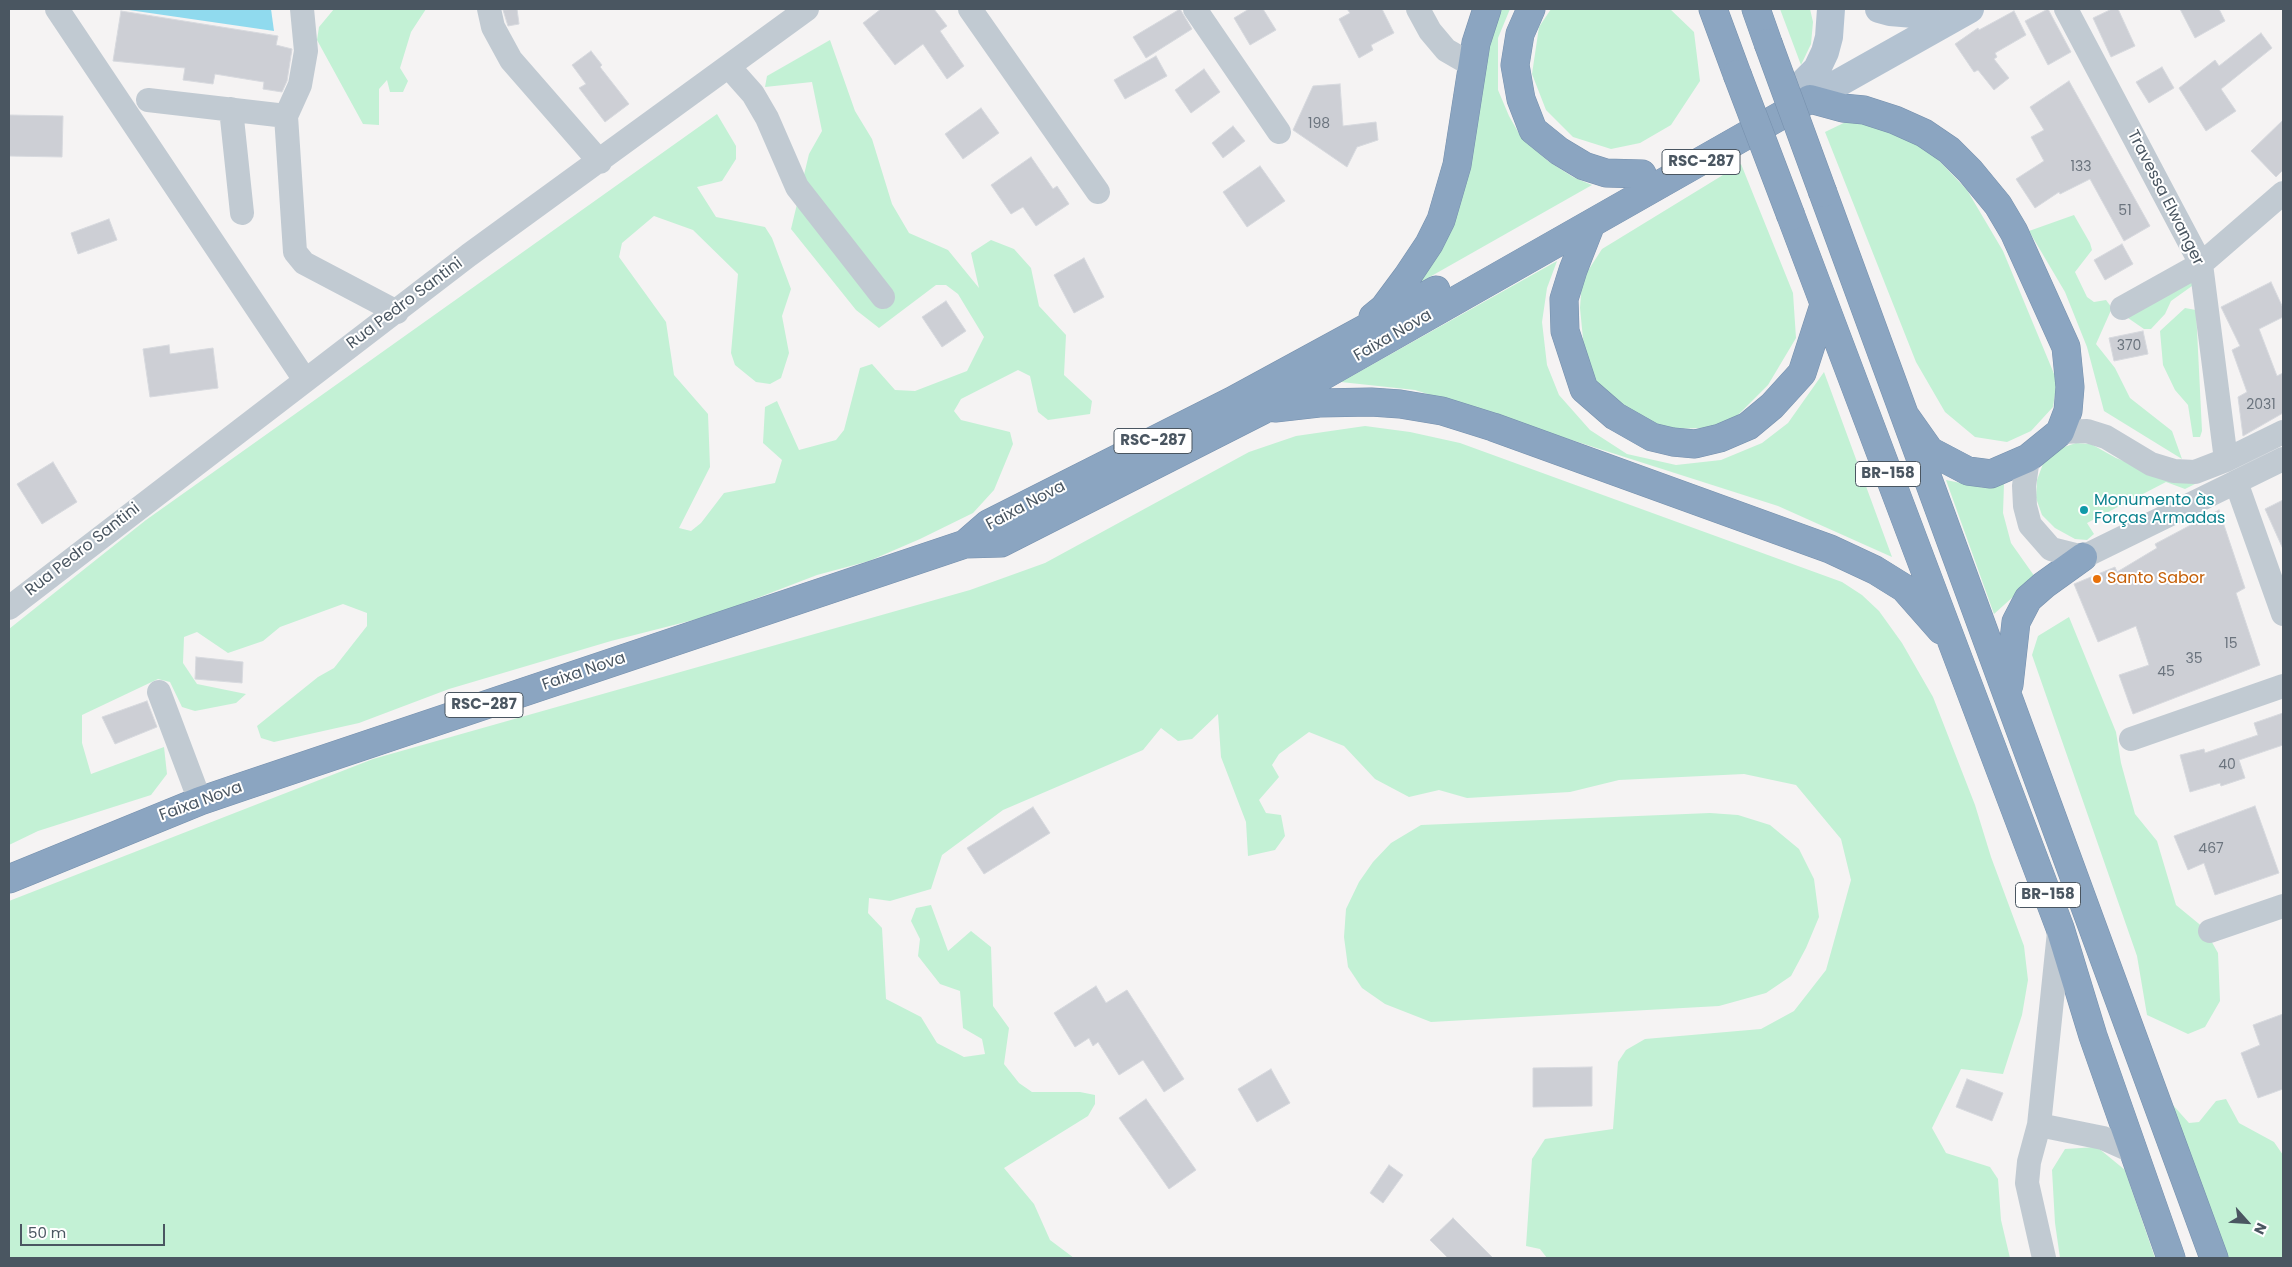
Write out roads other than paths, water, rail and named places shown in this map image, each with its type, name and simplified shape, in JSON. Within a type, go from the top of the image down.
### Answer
[{"type":"highway","points":[[1343,342],[1384,308],[1423,252],[1441,220],[1457,165],[1472,65],[1487,9]]},
{"type":"highway","points":[[1531,9],[1520,34],[1515,65],[1521,99],[1533,130],[1559,151],[1584,166],[1606,173],[1642,174]]},
{"type":"highway","points":[[1690,9],[1717,20]]},
{"type":"highway","name":"BR-158","points":[[1756,9],[2214,1258]]},
{"type":"highway","name":"BR-158","points":[[1717,20],[2060,928],[2093,1036],[2171,1258]]},
{"type":"highway","points":[[1806,92],[1843,108],[1864,110],[1924,133],[1949,150],[1970,171],[1998,205],[2014,232],[2066,347],[2070,387],[2068,411],[2060,432],[2028,458],[1991,474],[1968,471],[1930,451],[1906,417]]},
{"type":"highway","name":"Faixa Nova","points":[[965,544],[988,524],[1232,401],[1343,342],[1642,174],[1806,92]]},
{"type":"highway","name":"Faixa Nova","points":[[9,879],[200,801],[965,544],[1001,543],[1264,410],[1591,224],[1806,92]]},
{"type":"highway","points":[[1591,224],[1564,299],[1565,331],[1584,389],[1615,416],[1652,437],[1673,442],[1695,444],[1720,438],[1748,426],[1772,406],[1802,373],[1824,305]]},
{"type":"highway","points":[[1264,410],[1319,403],[1372,402],[1442,411],[1493,427],[1830,549],[1874,570],[1904,588],[1952,643]]},
{"type":"highway","points":[[2008,694],[2016,622],[2028,599],[2083,557]]},
{"type":"main road","points":[[1806,92],[1825,52],[1831,9]]},
{"type":"main road","points":[[1879,9],[1890,12],[1932,12]]},
{"type":"main road","points":[[1806,92],[1970,9]]},
{"type":"main road","points":[[1806,92],[1932,12]]},
{"type":"street","points":[[57,9],[305,380]]},
{"type":"street","points":[[302,9],[306,51],[300,85],[286,116],[295,252],[304,263],[397,312]]},
{"type":"street","points":[[489,9],[493,27],[511,60],[600,162]]},
{"type":"street","name":"Rua Pedro Santini","points":[[9,608],[469,255],[600,162],[807,9]]},
{"type":"street","points":[[970,9],[1098,192]]},
{"type":"street","points":[[1195,9],[1279,132]]},
{"type":"street","points":[[1418,9],[1430,31],[1446,50],[1472,65]]},
{"type":"street","name":"Travessa Elwanger","points":[[2066,9],[2201,264],[2226,460]]},
{"type":"street","points":[[729,67],[753,94],[767,118],[797,187],[883,297]]},
{"type":"street","points":[[148,100],[286,116]]},
{"type":"street","points":[[231,109],[242,213]]},
{"type":"street","points":[[2122,308],[2201,264],[2283,193]]},
{"type":"street","points":[[2060,432],[2087,431],[2106,437],[2151,464],[2174,471],[2195,472],[2226,460],[2283,432]]},
{"type":"street","points":[[2028,458],[2024,486],[2025,506],[2030,524],[2051,548],[2083,557],[2283,459]]},
{"type":"street","points":[[2236,482],[2283,614]]},
{"type":"street","points":[[2131,740],[2283,686]]},
{"type":"street","points":[[160,692],[200,801]]},
{"type":"street","points":[[2210,931],[2283,906]]},
{"type":"street","points":[[2044,1258],[2027,1183],[2029,1162],[2039,1125],[2060,928]]},
{"type":"street","points":[[2039,1125],[2103,1138],[2132,1151]]},
{"type":"water","points":[[130,9],[271,9],[274,31],[129,10]]},
{"type":"place","name":"Monumento às Forças Armadas","points":[[2084,510]]},
{"type":"place","name":"Santo Sabor","points":[[2097,579]]}]
